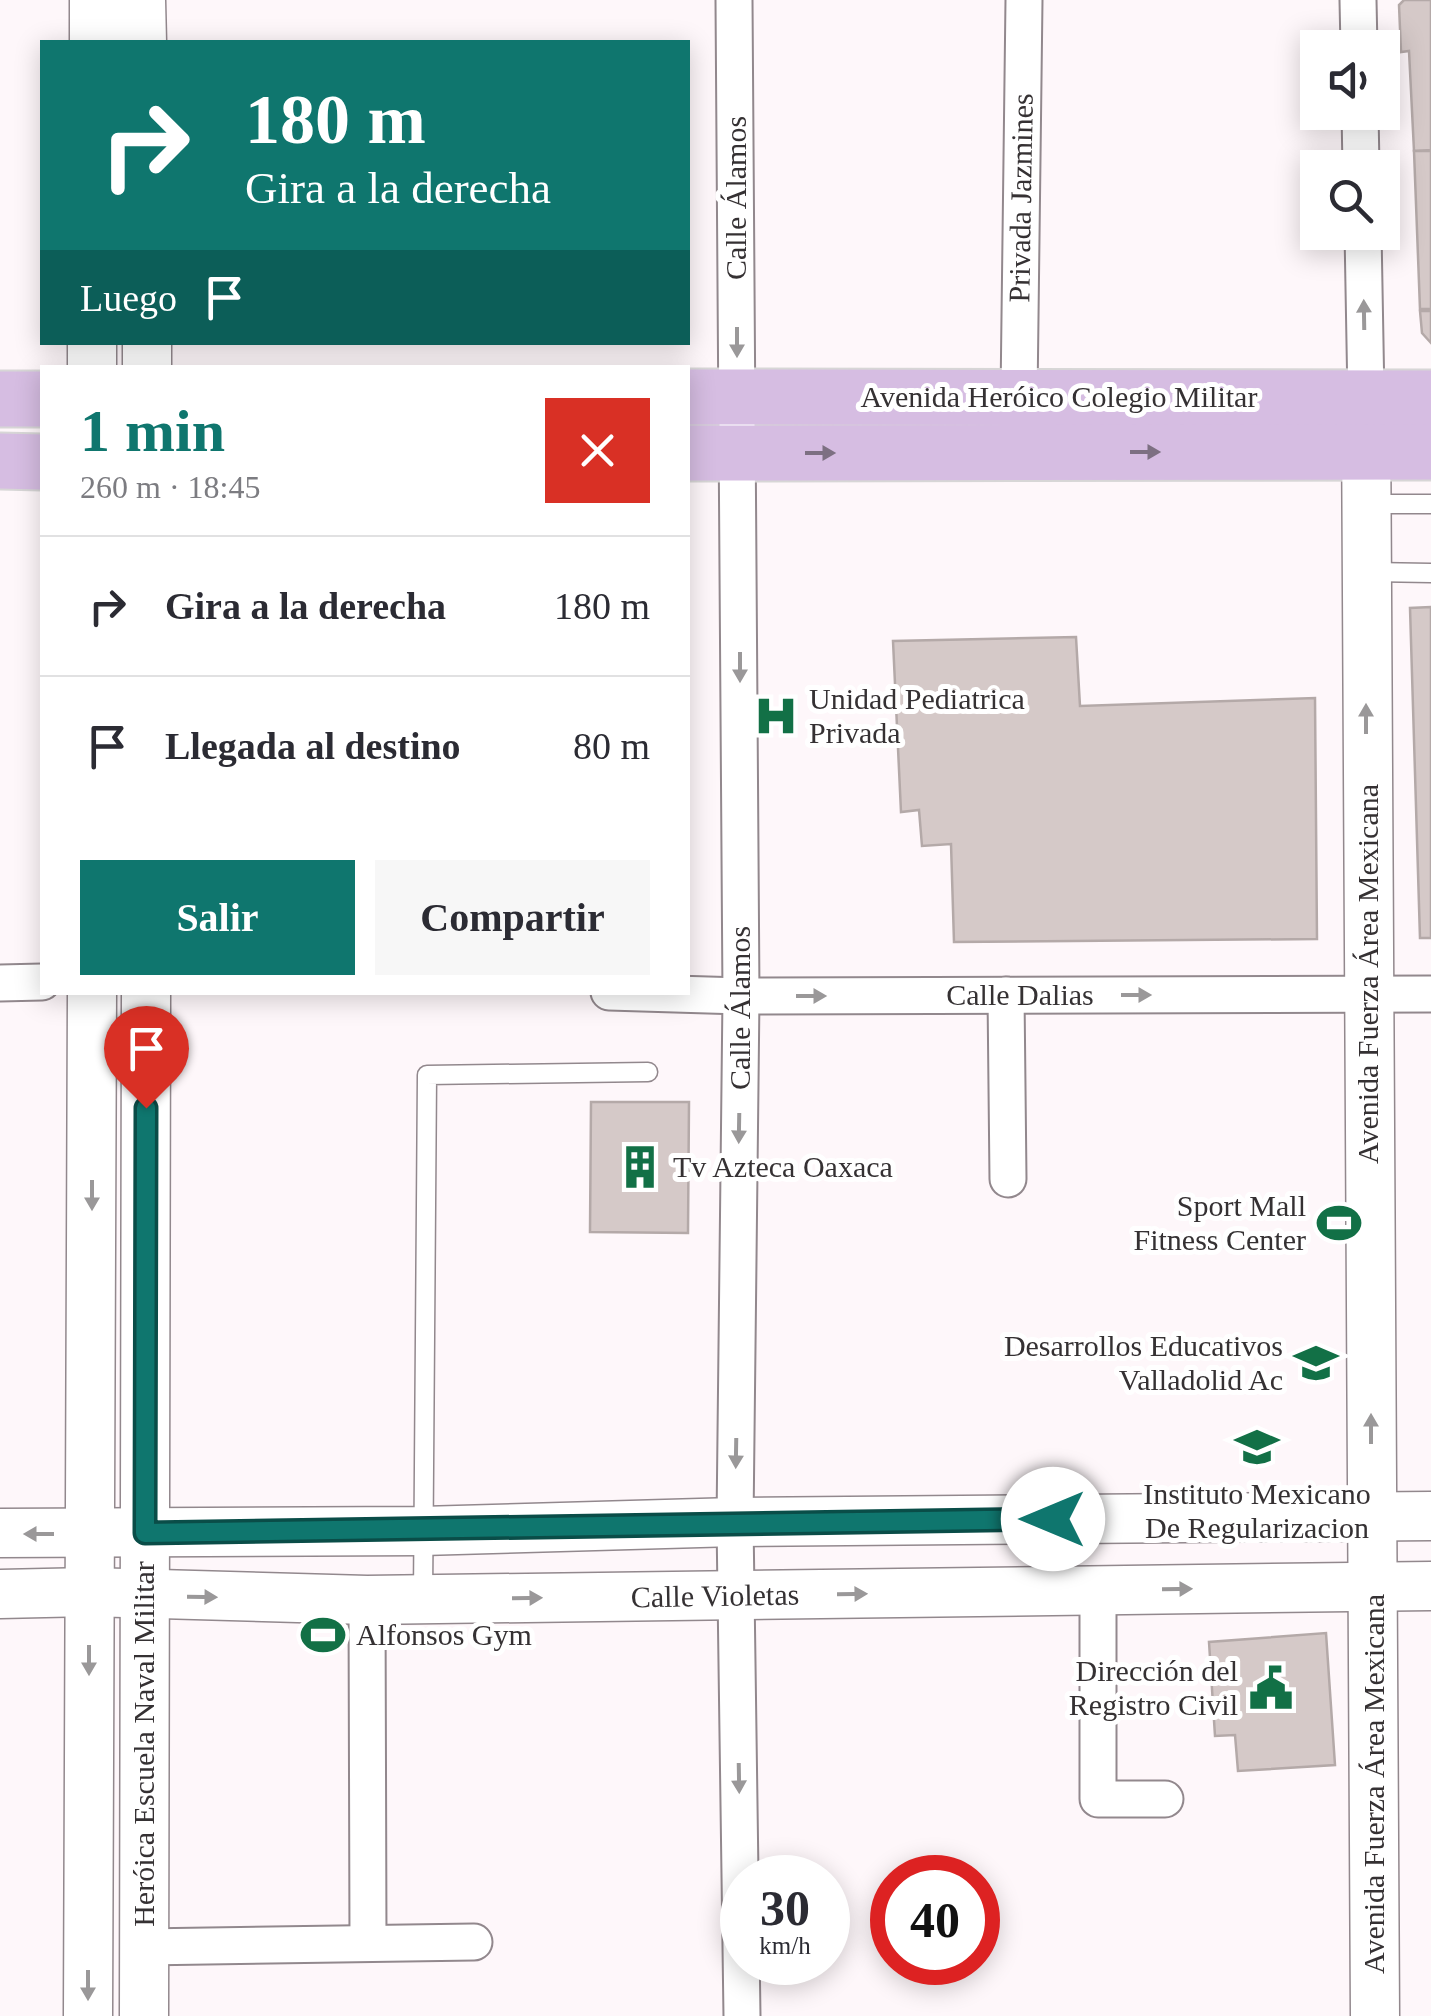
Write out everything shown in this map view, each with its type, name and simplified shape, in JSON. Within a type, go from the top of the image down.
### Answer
[{"type":"main road","name":"Avenida Heróico Colegio Militar","points":[[712,397],[1431,398]]},
{"type":"main road","points":[[0,399],[40,399]]},
{"type":"main road","name":"Avenida Heróico Colegio Militar","points":[[714,453],[1366,478],[1431,452]]},
{"type":"main road","points":[[0,461],[40,462]]},
{"type":"street","points":[[94,0],[94,40]]},
{"type":"street","points":[[141,0],[142,40]]},
{"type":"street","name":"Calle Álamos","points":[[734,0],[712,397],[741,996],[735,1522],[742,2016]]},
{"type":"street","name":"Privada Jazmines","points":[[1019,396],[1024,0]]},
{"type":"street","points":[[1358,0],[1358,30]]},
{"type":"street","name":"Avenida Fuerza Área Mexicana","points":[[1362,250],[1374,2016]]},
{"type":"street","points":[[0,983],[40,982]]},
{"type":"street","name":"Calle Dalias","points":[[690,994],[1431,994]]},
{"type":"street","name":"Heróica Escuela Naval Militar","points":[[88,2016],[92,995]]},
{"type":"street","name":"Heróica Escuela Naval Militar","points":[[144,2016],[146,995]]},
{"type":"street","points":[[1006,996],[1008,1180]]},
{"type":"street","points":[[0,1533],[422,1531],[735,1522],[1431,1516]]},
{"type":"street","name":"Calle Violetas","points":[[0,1594],[89,1592],[423,1600],[1431,1586]]},
{"type":"street","points":[[1098,1590],[1098,1799],[1165,1799]]},
{"type":"street","points":[[367,1600],[368,1942]]},
{"type":"street","points":[[143,1947],[474,1942]]},
{"type":"lane","points":[[1366,478],[1431,504]]},
{"type":"lane","points":[[1365,572],[1431,573]]},
{"type":"lane","points":[[423,1600],[427,1075],[648,1072]]},
{"type":"building","points":[[1404,0],[1431,0],[1431,150],[1414,151],[1409,51],[1401,52],[1399,5]]},
{"type":"building","points":[[1414,151],[1431,151],[1431,309],[1420,309]]},
{"type":"building","points":[[1420,311],[1431,311],[1431,343],[1422,333]]},
{"type":"building","points":[[1431,607],[1431,938],[1420,938],[1410,608]]},
{"type":"building","points":[[1076,637],[1080,706],[1315,698],[1317,939],[954,942],[951,844],[922,846],[919,810],[901,812],[893,641]]},
{"type":"building","name":"Tv Azteca Oaxaca","points":[[591,1102],[689,1102],[688,1233],[590,1232]]},
{"type":"building","name":"Dirección del Registro Civil","points":[[1326,1633],[1335,1765],[1238,1771],[1235,1735],[1215,1736],[1209,1642]]},
{"type":"place","name":"Unidad Pediatrica Privada","points":[[776,716]]},
{"type":"place","name":"Tv Azteca Oaxaca","points":[[640,1167]]},
{"type":"place","name":"Sport Mall Fitness Center","points":[[1339,1223]]},
{"type":"place","name":"Desarrollos Educativos Valladolid Ac","points":[[1316,1363]]},
{"type":"place","name":"Instituto Mexicano De Regularizacion","points":[[1257,1447]]},
{"type":"place","name":"Alfonsos Gym","points":[[323,1635]]},
{"type":"place","name":"Dirección del Registro Civil","points":[[1271,1688]]},
{"type":"route","points":[[146,1108],[145,1533],[1053,1519]]}]
